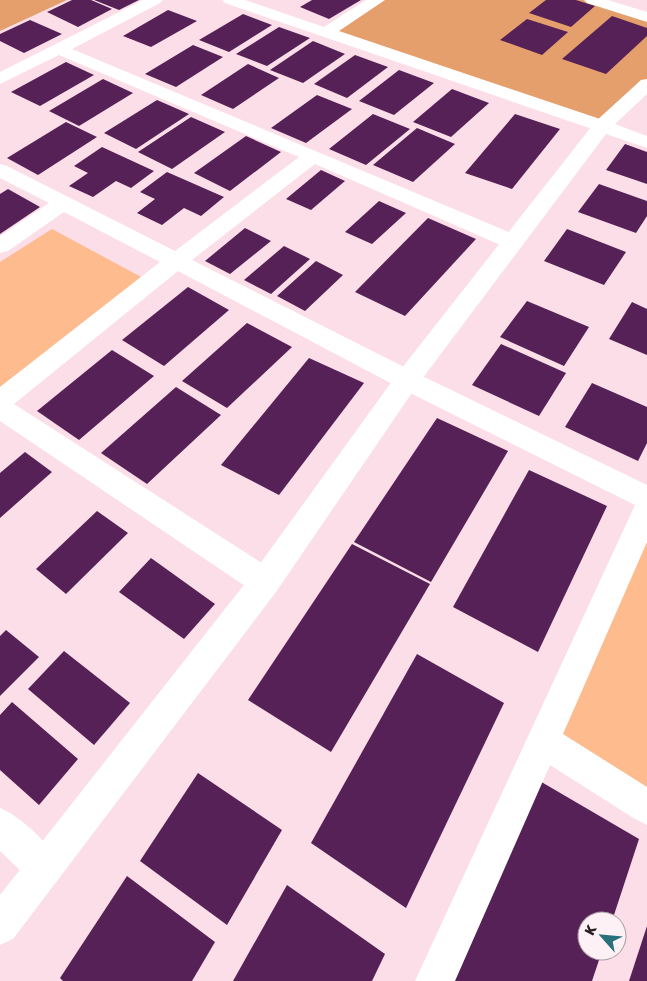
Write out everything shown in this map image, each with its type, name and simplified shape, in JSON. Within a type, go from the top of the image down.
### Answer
[{"type":"street","points":[[0,79],[155,0]]},
{"type":"street","points":[[230,0],[647,142]]},
{"type":"street","points":[[327,32],[377,0]]},
{"type":"street","points":[[592,0],[647,18]]},
{"type":"street","points":[[58,49],[513,242]]},
{"type":"street","points":[[0,926],[265,582],[407,380],[602,126],[647,84]]},
{"type":"street","points":[[0,400],[313,156]]},
{"type":"street","points":[[0,170],[407,380],[647,498]]},
{"type":"street","points":[[0,246],[63,203]]},
{"type":"street","points":[[0,408],[265,582]]},
{"type":"street","points":[[435,981],[647,510]]},
{"type":"street","points":[[543,742],[647,807]]},
{"type":"street","points":[[0,826],[44,868]]},
{"type":"shaded area","points":[[0,0],[67,0],[0,31]]},
{"type":"shaded area","points":[[377,0],[592,0],[647,17],[647,84],[602,126],[327,32]]},
{"type":"shaded area","points":[[52,229],[143,278],[0,390],[0,262]]},
{"type":"shaded area","points":[[647,510],[647,807],[543,741]]},
{"type":"building","points":[[72,0],[91,0],[112,9],[78,27],[47,12]]},
{"type":"building","points":[[94,0],[139,0],[119,10]]},
{"type":"building","points":[[312,0],[361,0],[329,19],[300,7]]},
{"type":"building","points":[[546,0],[576,0],[595,6],[571,27],[529,13]]},
{"type":"building","points":[[168,10],[197,21],[151,47],[123,36]]},
{"type":"building","points":[[243,14],[272,25],[229,52],[199,40]]},
{"type":"building","points":[[612,16],[647,28],[647,36],[606,74],[562,59]]},
{"type":"building","points":[[527,19],[568,32],[542,55],[500,40]]},
{"type":"building","points":[[30,20],[62,34],[24,53],[0,41],[0,34]]},
{"type":"building","points":[[279,27],[310,38],[267,66],[236,54]]},
{"type":"building","points":[[313,41],[345,54],[303,83],[270,70]]},
{"type":"building","points":[[193,45],[223,57],[176,87],[145,74]]},
{"type":"building","points":[[355,55],[388,67],[347,98],[314,84]]},
{"type":"building","points":[[66,62],[94,75],[40,106],[11,92]]},
{"type":"building","points":[[248,64],[279,78],[233,109],[201,95]]},
{"type":"building","points":[[399,70],[434,83],[394,115],[359,101]]},
{"type":"building","points":[[103,79],[133,93],[79,126],[49,111]]},
{"type":"building","points":[[452,89],[489,103],[451,137],[413,122]]},
{"type":"building","points":[[317,95],[352,109],[306,143],[271,128]]},
{"type":"building","points":[[157,100],[189,114],[136,149],[104,133]]},
{"type":"building","points":[[373,114],[410,129],[366,165],[329,149]]},
{"type":"building","points":[[515,114],[560,129],[512,189],[465,173]]},
{"type":"building","points":[[191,117],[225,132],[172,169],[138,152]]},
{"type":"building","points":[[66,122],[97,137],[38,175],[7,158]]},
{"type":"building","points":[[417,128],[455,144],[413,182],[373,165]]},
{"type":"building","points":[[246,136],[281,152],[230,191],[194,173]]},
{"type":"building","points":[[625,144],[647,152],[647,184],[606,170]]},
{"type":"building","points":[[102,147],[154,171],[131,188],[116,181],[93,197],[69,186],[88,173],[74,166]]},
{"type":"building","points":[[321,170],[345,181],[311,210],[286,199]]},
{"type":"building","points":[[167,172],[224,197],[201,216],[184,208],[162,225],[137,213],[155,199],[140,192]]},
{"type":"building","points":[[599,184],[647,201],[647,216],[636,233],[578,212]]},
{"type":"building","points":[[8,189],[40,207],[0,234],[0,194]]},
{"type":"building","points":[[379,201],[406,213],[372,244],[345,232]]},
{"type":"building","points":[[428,218],[476,239],[405,316],[355,292]]},
{"type":"building","points":[[245,228],[271,241],[230,274],[205,261]]},
{"type":"building","points":[[567,229],[626,252],[604,285],[544,261]]},
{"type":"building","points":[[284,246],[310,259],[271,294],[244,280]]},
{"type":"building","points":[[316,261],[343,275],[305,311],[277,296]]},
{"type":"building","points":[[188,287],[229,310],[164,366],[122,340]]},
{"type":"building","points":[[527,301],[589,327],[564,366],[500,337]]},
{"type":"building","points":[[632,302],[647,309],[647,355],[609,339]]},
{"type":"building","points":[[247,323],[292,347],[227,408],[182,381]]},
{"type":"building","points":[[501,344],[566,373],[539,416],[472,385]]},
{"type":"building","points":[[112,350],[154,376],[79,440],[37,411]]},
{"type":"building","points":[[309,358],[364,383],[279,495],[221,465]]},
{"type":"building","points":[[592,383],[647,407],[647,443],[638,461],[565,427]]},
{"type":"building","points":[[176,387],[221,415],[147,484],[101,453]]},
{"type":"building","points":[[437,418],[508,451],[431,582],[354,542]]},
{"type":"building","points":[[25,452],[52,472],[0,518],[0,473]]},
{"type":"building","points":[[529,470],[607,506],[538,652],[453,607]]},
{"type":"building","points":[[97,511],[128,533],[66,594],[36,569]]},
{"type":"building","points":[[352,544],[430,584],[331,752],[248,700]]},
{"type":"building","points":[[151,558],[215,604],[184,639],[119,592]]},
{"type":"building","points":[[6,630],[39,657],[0,696],[0,636]]},
{"type":"building","points":[[64,651],[130,703],[94,745],[28,689]]},
{"type":"building","points":[[417,654],[504,703],[406,908],[311,843]]},
{"type":"building","points":[[12,702],[78,759],[39,805],[0,770],[0,715]]},
{"type":"building","points":[[198,773],[282,830],[227,925],[140,861]]},
{"type":"building","points":[[538,780],[639,839],[615,911],[577,911],[577,961],[599,961],[592,981],[454,981]]},
{"type":"building","points":[[127,876],[215,942],[192,981],[63,981],[60,978]]},
{"type":"building","points":[[287,885],[385,954],[372,981],[233,981]]},
{"type":"building","points":[[647,926],[647,981],[629,981]]}]
